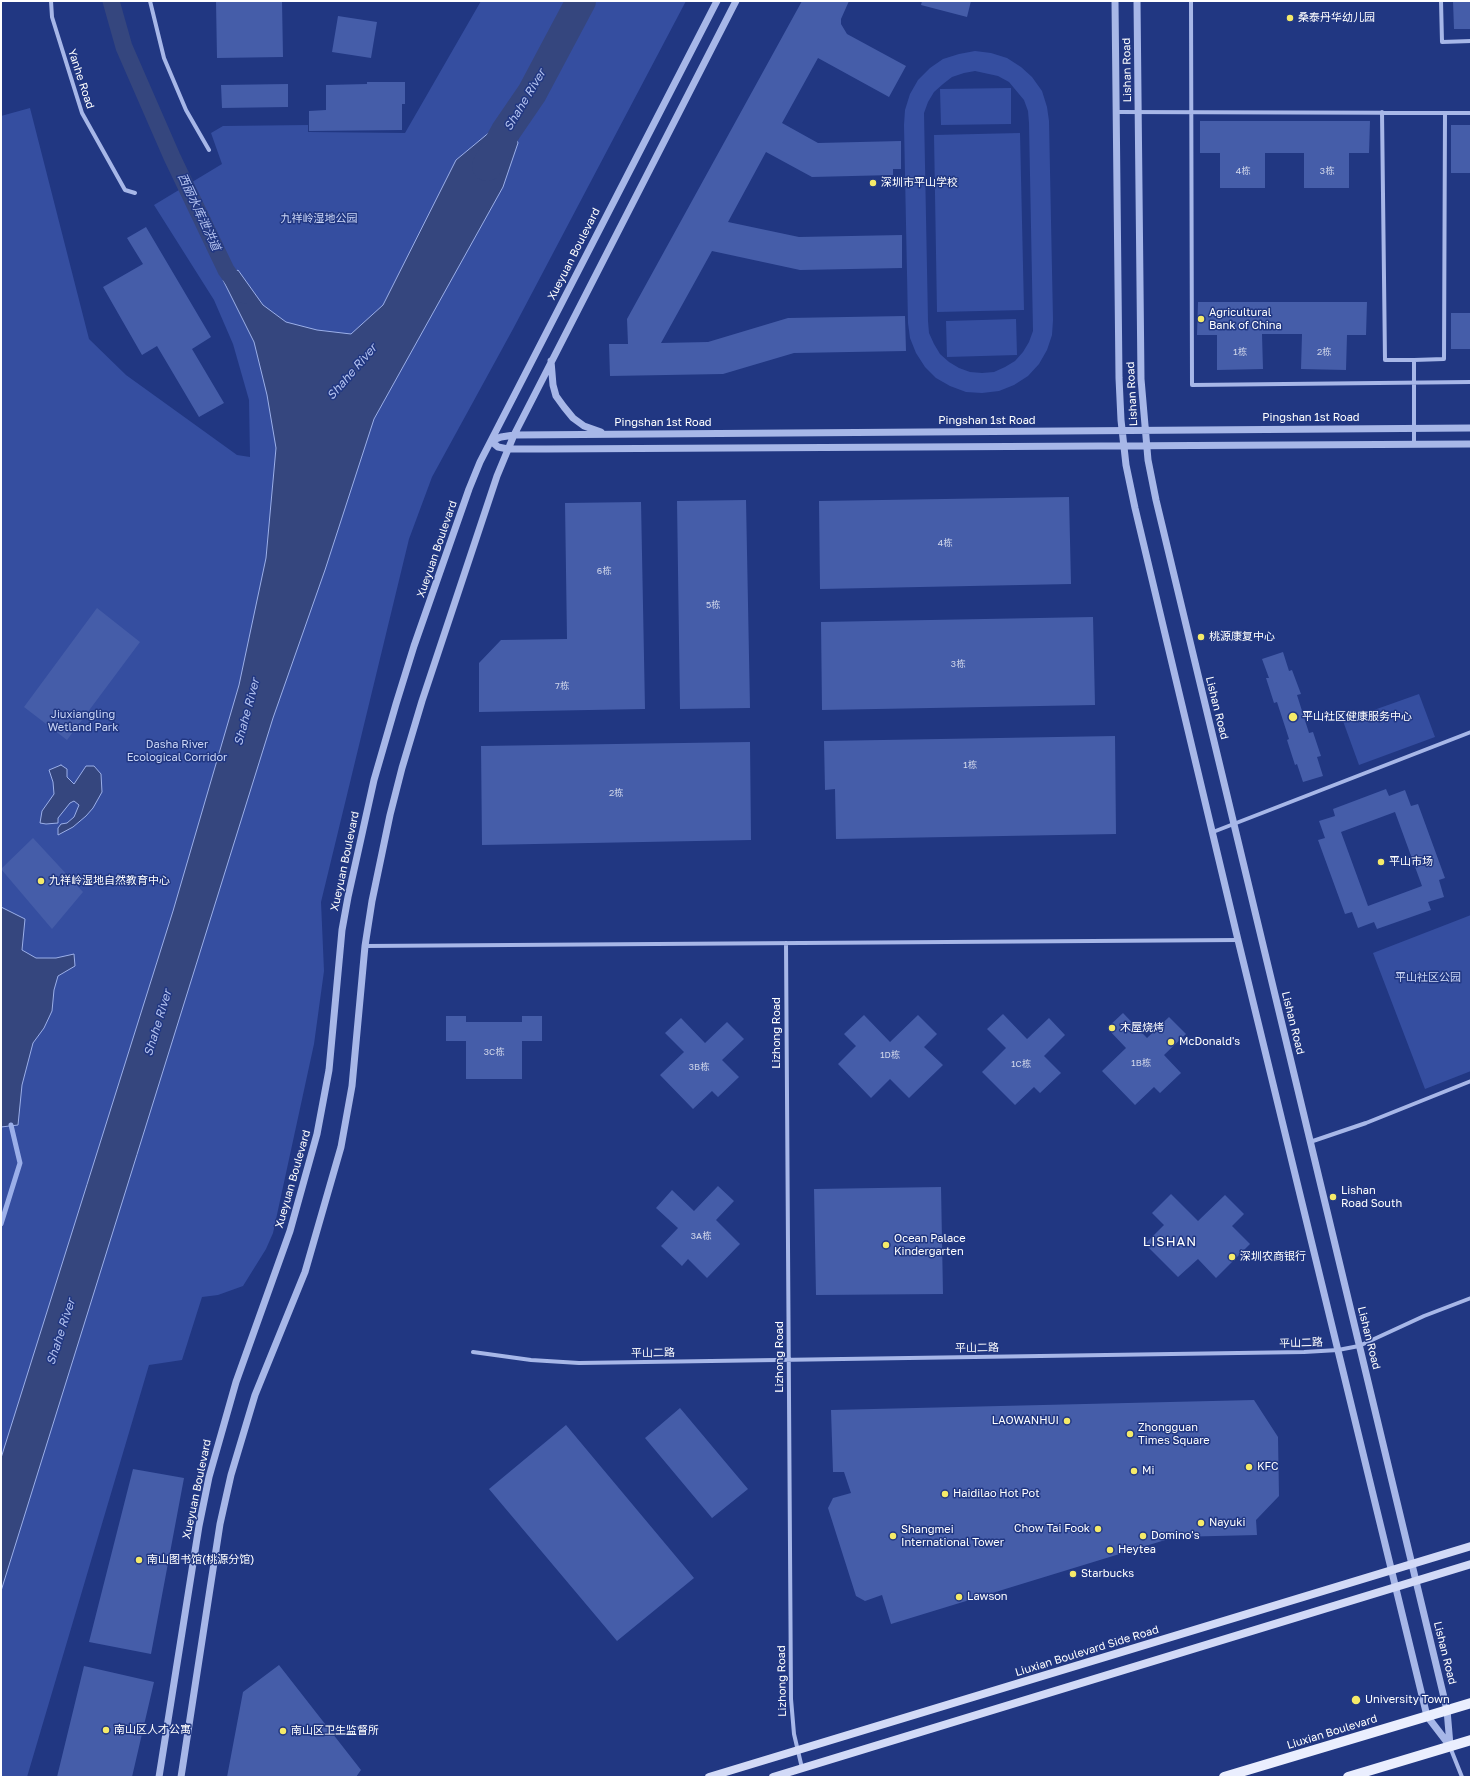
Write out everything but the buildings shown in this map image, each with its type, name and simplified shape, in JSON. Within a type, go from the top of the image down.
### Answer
[{"type":"main road","name":"Liuxian Boulevard Side Road","points":[[709,1777],[1471,1546]]},
{"type":"main road","points":[[774,1777],[1471,1564]]},
{"type":"main road","name":"Liuxian Boulevard","points":[[1224,1777],[1471,1702]]},
{"type":"main road","points":[[1348,1777],[1471,1740]]},
{"type":"street","name":"Yanhe Road","points":[[51,1],[52,18],[82,113],[125,190],[135,193]]},
{"type":"street","points":[[150,1],[164,58],[186,110],[209,150]]},
{"type":"street","name":"Xueyuan Boulevard","points":[[159,1777],[199,1526],[209,1477],[232,1396],[276,1274],[307,1173],[324,1102],[333,1036],[344,923],[374,780],[414,646],[469,489],[491,441],[717,1]]},
{"type":"street","points":[[181,1777],[220,1524],[232,1468],[255,1395],[305,1272],[342,1147],[352,1086],[365,946],[379,865],[402,768],[436,657],[514,435],[551,360],[736,1]]},
{"type":"street","name":"Lishan Road","points":[[1115,1],[1119,378],[1122,431],[1126,465],[1238,940],[1427,1716],[1450,1746]]},
{"type":"street","name":"Lishan Road","points":[[1137,1],[1141,379],[1145,431],[1156,500],[1447,1710],[1450,1746]]},
{"type":"street","points":[[1192,1],[1192,385],[1471,382]]},
{"type":"street","points":[[1441,1],[1442,42],[1471,41]]},
{"type":"street","points":[[1116,112],[1471,113]]},
{"type":"street","points":[[1382,112],[1385,360],[1444,360],[1445,113]]},
{"type":"street","points":[[551,360],[553,385],[556,396],[564,407],[573,418],[584,426],[612,435]]},
{"type":"street","points":[[1414,360],[1414,444]]},
{"type":"street","name":"Pingshan 1st Road","points":[[491,441],[501,437],[514,435],[1471,428]]},
{"type":"street","points":[[491,441],[498,447],[508,449],[1471,444]]},
{"type":"street","points":[[1213,832],[1471,732]]},
{"type":"street","points":[[365,946],[1238,940]]},
{"type":"street","name":"Lizhong Road","points":[[786,944],[791,1699],[797,1751],[802,1768]]},
{"type":"street","points":[[1310,1142],[1366,1123],[1471,1081]]},
{"type":"street","name":"平山二路","points":[[473,1352],[531,1360],[579,1363],[1304,1352],[1338,1350],[1359,1346],[1424,1316],[1471,1298]]},
{"type":"street","points":[[1450,1746],[1462,1777]]},
{"type":"green space","name":"Dasha River Ecological Corridor","points":[[481,1],[686,1],[513,329],[432,477],[409,539],[321,902],[324,971],[314,1044],[273,1233],[266,1249],[243,1286],[218,1295],[202,1297],[182,1360],[149,1365],[27,1777],[1,1777],[1,116],[30,108],[89,339],[126,375],[237,455],[250,457],[249,400],[233,344],[214,300],[154,205],[222,164],[211,133],[223,126],[308,125],[308,132],[405,133]]},
{"type":"green space","points":[[975,51],[991,53],[1007,58],[1021,67],[1032,77],[1042,91],[1047,107],[1049,121],[1053,320],[1052,335],[1047,350],[1039,364],[1028,376],[1014,385],[999,391],[982,393],[966,392],[950,386],[936,378],[925,367],[916,353],[910,338],[908,323],[904,125],[905,110],[910,94],[918,80],[930,68],[943,59]],"holes":[[[975,71],[998,76],[1009,82],[1024,100],[1028,111],[1033,331],[1029,342],[1015,361],[994,372],[982,373],[970,372],[949,362],[940,354],[929,333],[924,113],[934,92],[952,77]]]},
{"type":"green space","points":[[1011,88],[1011,124],[941,125],[940,89]]},
{"type":"green space","points":[[1020,133],[1024,310],[937,312],[934,135]]},
{"type":"green space","points":[[1016,319],[1017,355],[947,357],[946,321]]},
{"type":"green space","points":[[1419,694],[1435,737],[1359,765],[1343,721]]},
{"type":"green space","name":"平山社区公园","points":[[1471,915],[1471,1071],[1425,1089],[1373,953]]},
{"type":"water","points":[[497,126],[515,134],[518,143],[503,187],[374,419],[325,570],[273,718],[1,1591],[1,1458],[173,911],[239,685],[266,558],[276,448],[267,395],[254,342],[223,280],[238,270],[263,305],[286,322],[317,330],[351,334],[383,305],[456,160]]},
{"type":"water","points":[[61,765],[67,769],[67,777],[74,784],[86,766],[94,766],[101,774],[102,792],[93,808],[86,816],[73,827],[58,835],[58,828],[61,824],[67,823],[74,817],[79,805],[74,801],[70,803],[58,818],[58,823],[40,823],[42,811],[54,794],[53,782],[49,770]]},
{"type":"water","points":[[1,907],[25,919],[22,950],[36,958],[56,958],[74,954],[75,966],[58,976],[54,990],[52,1011],[44,1028],[33,1043],[22,1085],[18,1125],[1,1127]]},
{"type":"waterway","name":"西丽水库泄洪道","points":[[111,1],[124,47],[172,157],[226,270],[244,295]]},
{"type":"waterway","name":"Shahe River","points":[[487,166],[506,131],[532,93],[581,1]]},
{"type":"waterway","points":[[1,1224],[20,1163],[11,1125]]},
{"type":"place","name":"桑泰丹华幼儿园","points":[[1290,18]]},
{"type":"place","name":"深圳市平山学校","points":[[873,183]]},
{"type":"place","name":"Agricultural Bank of China","points":[[1201,319]]},
{"type":"place","name":"桃源康复中心","points":[[1201,637]]},
{"type":"place","name":"平山社区健康服务中心","points":[[1293,717]]},
{"type":"place","name":"平山市场","points":[[1381,862]]},
{"type":"place","name":"九祥岭湿地自然教育中心","points":[[41,881]]},
{"type":"place","name":"木屋烧烤","points":[[1112,1028]]},
{"type":"place","name":"McDonald's","points":[[1171,1042]]},
{"type":"place","name":"Lishan Road South","points":[[1333,1197]]},
{"type":"place","name":"Ocean Palace Kindergarten","points":[[886,1245]]},
{"type":"place","name":"深圳农商银行","points":[[1232,1257]]},
{"type":"place","name":"LAOWANHUI","points":[[1067,1421]]},
{"type":"place","name":"Zhongguan Times Square","points":[[1130,1434]]},
{"type":"place","name":"KFC","points":[[1249,1467]]},
{"type":"place","name":"Mi","points":[[1134,1471]]},
{"type":"place","name":"Haidilao Hot Pot","points":[[945,1494]]},
{"type":"place","name":"Nayuki","points":[[1201,1523]]},
{"type":"place","name":"Chow Tai Fook","points":[[1098,1529]]},
{"type":"place","name":"Shangmei International Tower","points":[[893,1536]]},
{"type":"place","name":"Domino's","points":[[1143,1536]]},
{"type":"place","name":"Heytea","points":[[1110,1550]]},
{"type":"place","name":"南山图书馆(桃源分馆)","points":[[139,1560]]},
{"type":"place","name":"Starbucks","points":[[1073,1574]]},
{"type":"place","name":"Lawson","points":[[959,1597]]},
{"type":"place","name":"University Town","points":[[1356,1700]]},
{"type":"place","name":"南山区人才公寓","points":[[106,1730]]},
{"type":"place","name":"南山区卫生监督所","points":[[283,1731]]},
{"type":"district","name":"LISHAN","points":[[1170,1242]]},
{"type":"park label","name":"九祥岭湿地公园","points":[[319,219]]},
{"type":"park label","name":"Jiuxiangling Wetland Park","points":[[83,721]]}]
